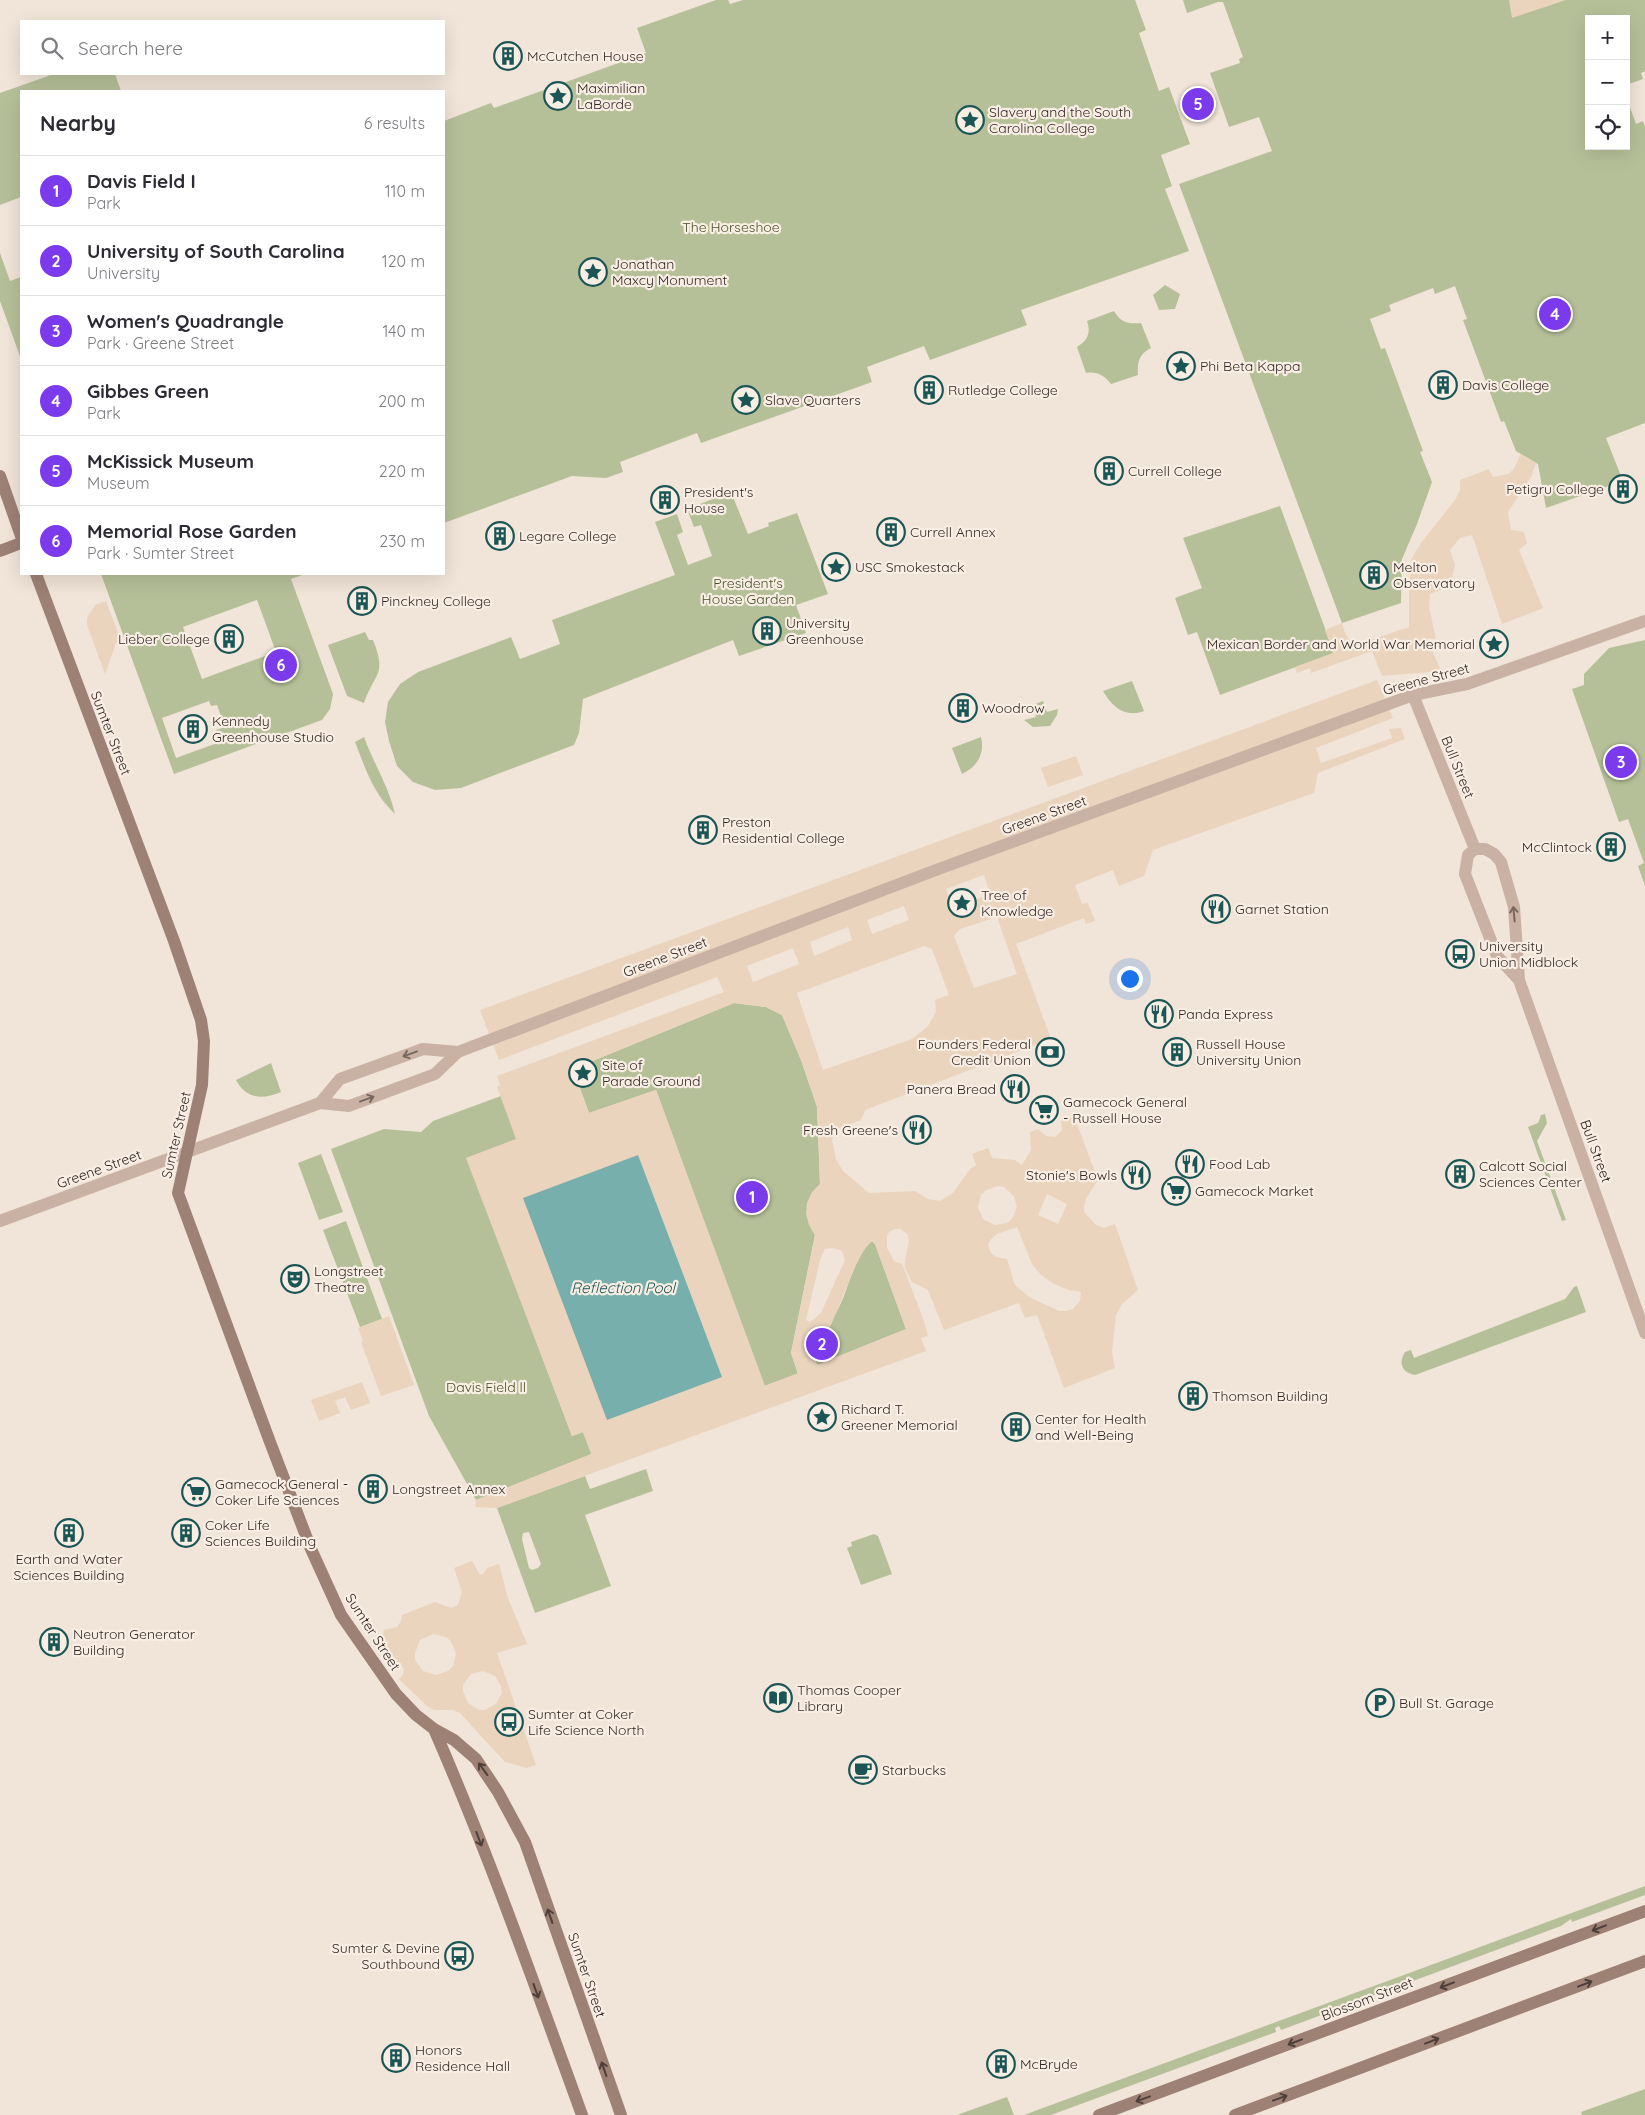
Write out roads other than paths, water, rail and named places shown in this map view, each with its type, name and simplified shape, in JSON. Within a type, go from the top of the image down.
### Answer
[{"type":"street","points":[[0,476],[20,533]]},
{"type":"street","points":[[0,551],[20,543]]},
{"type":"street","name":"Sumter Street","points":[[36,575],[170,932],[200,1020],[204,1041],[202,1085],[178,1193],[232,1342],[325,1582],[341,1615],[396,1694],[416,1714],[454,1740],[476,1759],[498,1792],[525,1842],[621,2115]]},
{"type":"street","name":"Greene Street","points":[[0,1221],[320,1103],[349,1106],[436,1074],[458,1052],[936,870],[1413,695],[1467,684],[1645,621]]},
{"type":"street","name":"Bull Street","points":[[1413,695],[1475,850]]},
{"type":"street","name":"Bull Street","points":[[1519,980],[1497,956],[1465,874],[1468,855],[1475,850],[1485,849],[1494,854],[1501,862],[1514,907],[1519,980],[1645,1333]]},
{"type":"street","name":"Greene Street","points":[[320,1103],[340,1079],[424,1049],[458,1052]]},
{"type":"street","name":"Sumter Street","points":[[434,1728],[483,1850],[582,2115]]},
{"type":"street","name":"Blossom Street","points":[[1099,2115],[1645,1911]]},
{"type":"street","points":[[1235,2115],[1645,1961]]},
{"type":"water","name":"Reflection Pool","points":[[638,1155],[722,1377],[607,1420],[523,1198]]},
{"type":"place","name":"McCutchen House","points":[[508,56]]},
{"type":"place","name":"Maximilian LaBorde","points":[[558,96]]},
{"type":"place","name":"McKissick Museum","points":[[1198,104]]},
{"type":"place","name":"Slavery and the South Carolina College","points":[[970,120]]},
{"type":"place","name":"Jonathan Maxcy Monument","points":[[593,272]]},
{"type":"place","name":"Gibbes Green","points":[[1555,314]]},
{"type":"place","name":"Phi Beta Kappa","points":[[1181,366]]},
{"type":"place","name":"Davis College","points":[[1443,385]]},
{"type":"place","name":"Rutledge College","points":[[929,390]]},
{"type":"place","name":"Slave Quarters","points":[[746,400]]},
{"type":"place","name":"Currell College","points":[[1109,471]]},
{"type":"place","name":"Petigru College","points":[[1623,489]]},
{"type":"place","name":"President's House","points":[[665,500]]},
{"type":"place","name":"Currell Annex","points":[[891,532]]},
{"type":"place","name":"Legare College","points":[[500,536]]},
{"type":"place","name":"USC Smokestack","points":[[836,567]]},
{"type":"place","name":"Melton Observatory","points":[[1374,575]]},
{"type":"place","name":"Pinckney College","points":[[362,601]]},
{"type":"place","name":"University Greenhouse","points":[[767,631]]},
{"type":"place","name":"Lieber College","points":[[229,639]]},
{"type":"place","name":"Mexican Border and World War Memorial","points":[[1494,644]]},
{"type":"place","name":"Memorial Rose Garden","points":[[281,665]]},
{"type":"place","name":"Woodrow","points":[[963,708]]},
{"type":"place","name":"Kennedy Greenhouse Studio","points":[[193,729]]},
{"type":"place","name":"Women's Quadrangle","points":[[1621,762]]},
{"type":"place","name":"Preston Residential College","points":[[703,830]]},
{"type":"place","name":"McClintock","points":[[1611,847]]},
{"type":"place","name":"Tree of Knowledge","points":[[962,903]]},
{"type":"place","name":"Garnet Station","points":[[1216,909]]},
{"type":"place","name":"University Union Midblock","points":[[1460,954]]},
{"type":"place","name":"Panda Express","points":[[1159,1014]]},
{"type":"place","name":"Founders Federal Credit Union","points":[[1050,1052]]},
{"type":"place","name":"Russell House University Union","points":[[1177,1052]]},
{"type":"place","name":"Site of Parade Ground","points":[[583,1073]]},
{"type":"place","name":"Panera Bread","points":[[1015,1089]]},
{"type":"place","name":"Gamecock General - Russell House","points":[[1044,1110]]},
{"type":"place","name":"Fresh Greene's","points":[[917,1130]]},
{"type":"place","name":"Food Lab","points":[[1190,1164]]},
{"type":"place","name":"Calcott Social Sciences Center","points":[[1460,1174]]},
{"type":"place","name":"Stonie's Bowls","points":[[1136,1175]]},
{"type":"place","name":"Gamecock Market","points":[[1176,1191]]},
{"type":"place","name":"Davis Field I","points":[[752,1197]]},
{"type":"place","name":"Longstreet Theatre","points":[[295,1279]]},
{"type":"place","name":"University of South Carolina","points":[[822,1344]]},
{"type":"place","name":"Thomson Building","points":[[1193,1396]]},
{"type":"place","name":"Richard T. Greener Memorial","points":[[822,1417]]},
{"type":"place","name":"Center for Health and Well-Being","points":[[1016,1427]]},
{"type":"place","name":"Longstreet Annex","points":[[373,1489]]},
{"type":"place","name":"Gamecock General - Coker Life Sciences","points":[[196,1492]]},
{"type":"place","name":"Earth and Water Sciences Building","points":[[69,1533]]},
{"type":"place","name":"Coker Life Sciences Building","points":[[186,1533]]},
{"type":"place","name":"Neutron Generator Building","points":[[54,1642]]},
{"type":"place","name":"Thomas Cooper Library","points":[[778,1698]]},
{"type":"place","name":"Bull St. Garage","points":[[1380,1703]]},
{"type":"place","name":"Sumter at Coker Life Science North","points":[[509,1722]]},
{"type":"place","name":"Starbucks","points":[[863,1770]]},
{"type":"place","name":"Sumter & Devine Southbound","points":[[459,1956]]},
{"type":"place","name":"Honors Residence Hall","points":[[396,2058]]},
{"type":"place","name":"McBryde","points":[[1001,2064]]},
{"type":"park label","name":"The Horseshoe","points":[[731,227]]},
{"type":"park label","name":"President's House Garden","points":[[748,592]]},
{"type":"park label","name":"Davis Field ll","points":[[486,1387]]}]
